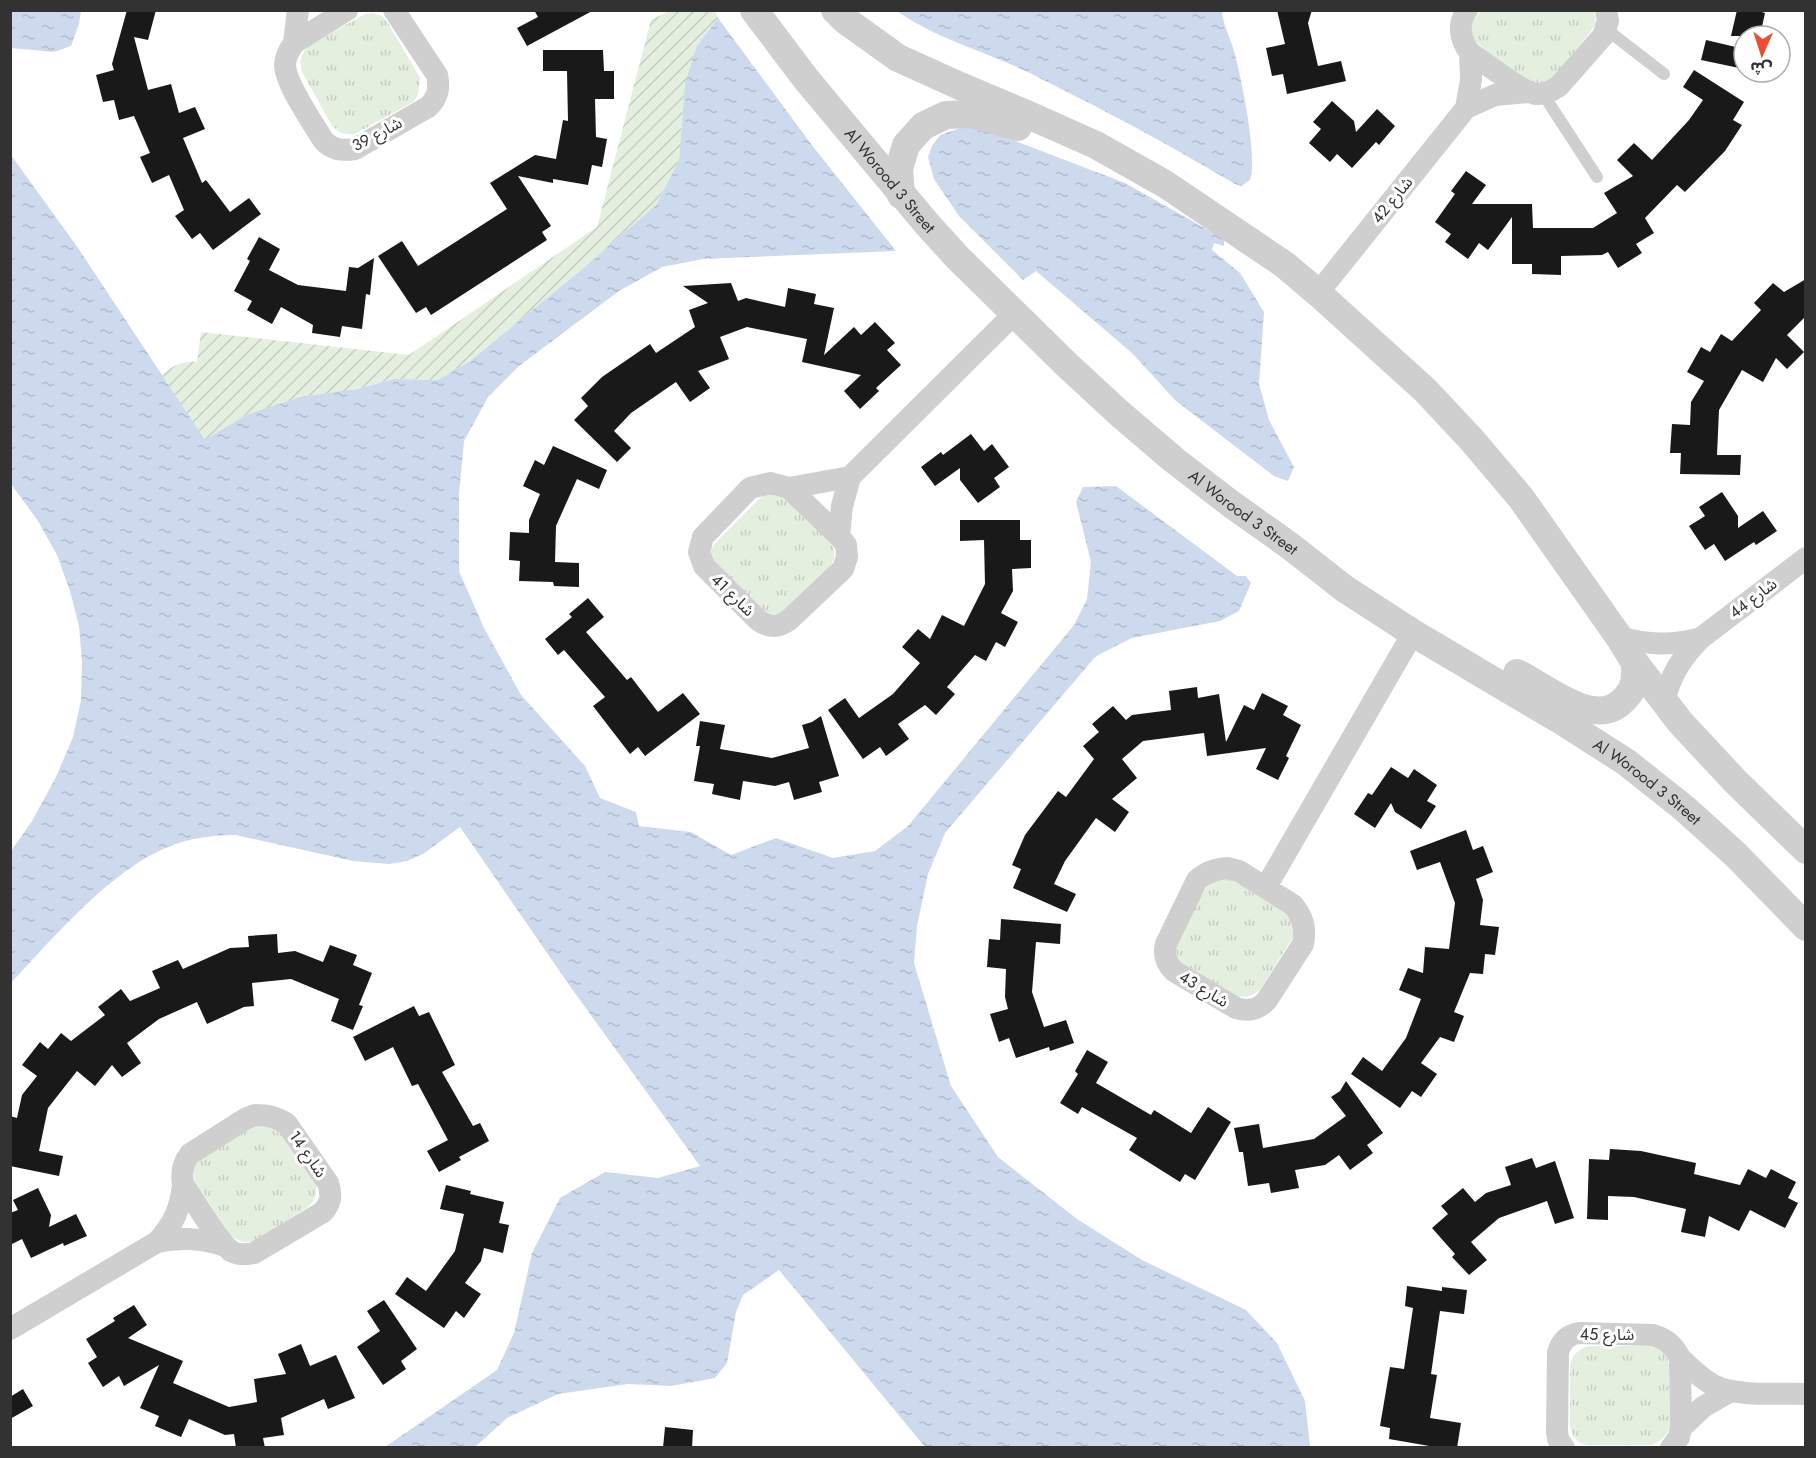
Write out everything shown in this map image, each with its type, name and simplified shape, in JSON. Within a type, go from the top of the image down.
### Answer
[{"type":"street","name":"شارع 39","points":[[298,10],[294,44],[289,50],[285,64],[288,79],[322,140],[337,150],[355,149],[428,106],[438,93],[437,75],[394,10]]},
{"type":"street","points":[[294,44],[347,10]]},
{"type":"street","name":"Al Worood 3 Street","points":[[754,10],[806,80],[901,195],[957,257],[1119,413],[1174,460],[1345,589],[1413,633],[1626,762],[1684,808],[1736,855],[1806,927]]},
{"type":"street","points":[[835,10],[845,20],[898,58],[1096,145],[1165,184],[1286,266],[1318,293],[1425,390],[1471,439],[1521,498],[1635,663],[1680,722],[1806,850]]},
{"type":"street","name":"شارع 42","points":[[1462,12],[1461,35],[1464,45],[1470,52],[1471,80],[1466,108]]},
{"type":"street","points":[[1470,52],[1535,93],[1551,91],[1559,86],[1603,36],[1606,20]]},
{"type":"street","name":"شارع 42","points":[[1318,293],[1466,108],[1495,95],[1535,93]]},
{"type":"street","points":[[901,195],[899,169],[906,145],[923,126],[946,115],[972,114],[1026,130],[1096,145]]},
{"type":"street","name":"شارع 41","points":[[850,477],[789,488],[771,483],[750,488],[703,537],[699,552],[704,566],[758,620],[774,627],[782,625],[843,569],[847,557],[846,545],[839,536],[842,506],[850,477],[1015,313]]},
{"type":"street","points":[[789,488],[839,536]]},
{"type":"street","name":"شارع 44","points":[[1664,701],[1677,666],[1688,651],[1701,638],[1806,558]]},
{"type":"street","points":[[1266,887],[1413,633]]},
{"type":"street","name":"شارع 44","points":[[1619,637],[1639,643],[1660,645],[1701,638]]},
{"type":"street","points":[[1452,656],[1503,667],[1580,707],[1597,711],[1614,708],[1628,696],[1635,681],[1635,663]]},
{"type":"street","name":"شارع 43","points":[[1227,868],[1239,871],[1266,887],[1293,904],[1300,913],[1305,933],[1303,944],[1268,1000],[1253,1010],[1245,1011],[1236,1008],[1174,971],[1168,965],[1164,951],[1197,880],[1206,873],[1227,868]]},
{"type":"street","name":"شارع 14","points":[[10,1329],[156,1242],[168,1230],[182,1200],[185,1160],[190,1154],[245,1119],[255,1115],[267,1115],[287,1124],[328,1183],[331,1191],[331,1199],[323,1212],[254,1253],[238,1254],[225,1246],[191,1238],[174,1238],[156,1242]]},
{"type":"street","points":[[183,1184],[225,1246]]},
{"type":"street","name":"شارع 45","points":[[1564,1448],[1558,1439],[1557,1431],[1558,1353],[1564,1339],[1571,1334],[1662,1337],[1701,1378],[1729,1392],[1806,1394]]},
{"type":"street","points":[[1676,1438],[1680,1358]]},
{"type":"street","points":[[1676,1438],[1703,1407],[1729,1392]]},
{"type":"lane","points":[[1606,20],[1664,74]]},
{"type":"lane","points":[[1535,93],[1597,177]]},
{"type":"green space","points":[[1594,10],[1596,23],[1591,31],[1547,84],[1527,83],[1476,42],[1472,33],[1473,22],[1481,11]]},
{"type":"green space","points":[[669,11],[715,11],[718,18],[696,47],[685,83],[679,160],[656,205],[470,361],[438,380],[393,379],[246,415],[205,441],[162,375],[178,364],[197,362],[201,332],[409,355],[597,227],[651,20]]},
{"type":"green space","points":[[373,13],[382,16],[388,23],[420,78],[418,95],[413,102],[355,134],[344,134],[331,124],[302,72],[301,58],[308,46],[365,14]]},
{"type":"green space","points":[[766,494],[776,494],[786,498],[831,543],[834,550],[833,562],[829,568],[785,613],[769,616],[710,558],[711,550],[716,542]]},
{"type":"green space","points":[[1234,878],[1294,918],[1293,937],[1260,990],[1246,997],[1236,996],[1179,961],[1174,954],[1176,936],[1208,885],[1214,879]]},
{"type":"green space","points":[[255,1123],[279,1128],[316,1184],[316,1191],[314,1200],[308,1207],[257,1240],[246,1242],[230,1235],[195,1181],[193,1173],[195,1164]]},
{"type":"green space","points":[[1588,1346],[1653,1346],[1664,1353],[1669,1365],[1670,1428],[1660,1440],[1652,1445],[1585,1445],[1574,1438],[1570,1425],[1570,1365],[1576,1353]]},
{"type":"water","points":[[11,10],[81,11],[71,46],[54,52],[11,48]]},
{"type":"water","points":[[897,11],[1222,11],[1237,63],[1248,117],[1252,154],[1250,180],[1241,186],[1235,184],[1154,138],[1024,70],[941,35]]},
{"type":"water","points":[[718,18],[811,144],[896,251],[703,259],[662,267],[619,291],[519,366],[488,397],[464,441],[459,494],[459,571],[484,628],[521,695],[585,766],[600,798],[636,812],[639,826],[691,832],[731,855],[776,838],[833,858],[875,851],[908,826],[1074,625],[1087,599],[1091,562],[1076,502],[1083,487],[1116,486],[1237,576],[1246,576],[1251,583],[1239,611],[1220,621],[1132,638],[1096,656],[945,833],[928,874],[917,926],[914,963],[951,1086],[998,1157],[1077,1219],[1142,1260],[1246,1310],[1277,1343],[1305,1401],[1310,1447],[925,1447],[779,1270],[743,1295],[736,1312],[727,1363],[715,1378],[671,1386],[628,1384],[558,1394],[507,1418],[475,1447],[385,1447],[497,1370],[514,1333],[532,1253],[560,1198],[605,1172],[658,1178],[700,1166],[572,989],[460,827],[423,854],[407,861],[389,864],[353,861],[236,835],[184,841],[147,857],[105,888],[64,926],[11,983],[11,851],[32,821],[56,777],[73,737],[81,700],[82,661],[79,626],[57,555],[38,521],[11,484],[11,155],[78,248],[205,440],[246,415],[300,397],[358,389],[393,379],[438,380],[470,361],[581,270],[656,205],[679,160],[685,83],[696,47]]},
{"type":"water","points":[[963,127],[978,128],[1013,140],[1125,183],[1224,239],[1224,246],[1214,243],[1212,250],[1240,273],[1264,312],[1259,384],[1269,420],[1294,467],[1288,481],[1274,476],[1176,401],[1132,353],[1036,271],[1023,280],[959,216],[934,179],[928,157],[940,135]]},
{"type":"building","points":[[127,10],[156,10],[148,40],[134,37],[148,90],[171,84],[179,113],[195,107],[205,129],[183,138],[202,183],[206,180],[230,212],[249,198],[261,214],[213,250],[200,233],[192,239],[175,216],[184,210],[169,175],[152,183],[140,157],[150,153],[134,116],[119,120],[114,100],[103,102],[96,75],[114,70],[112,64]]},
{"type":"building","points":[[534,10],[594,10],[527,46],[517,28],[538,17]]},
{"type":"building","points":[[1277,10],[1312,10],[1308,23],[1318,66],[1341,61],[1346,81],[1287,94],[1283,74],[1272,76],[1266,48],[1285,44]]},
{"type":"building","points":[[1737,10],[1755,10],[1765,13],[1763,24],[1734,24]]},
{"type":"building","points":[[1706,40],[1732,46],[1732,66],[1701,60]]},
{"type":"building","points":[[543,50],[603,50],[604,71],[614,71],[614,99],[595,99],[596,137],[607,139],[602,167],[592,165],[588,185],[553,179],[553,183],[518,176],[551,226],[542,232],[547,240],[431,315],[426,307],[416,313],[378,256],[402,241],[418,266],[507,209],[490,183],[535,155],[556,159],[563,120],[568,121],[567,71],[543,71]]},
{"type":"building","points":[[1694,70],[1744,102],[1733,120],[1742,125],[1725,151],[1685,192],[1677,185],[1645,218],[1654,233],[1636,244],[1642,253],[1618,268],[1608,252],[1602,255],[1561,256],[1561,275],[1532,274],[1532,264],[1512,264],[1512,217],[1488,250],[1479,243],[1468,259],[1445,242],[1451,234],[1435,222],[1455,194],[1451,191],[1466,171],[1486,185],[1472,204],[1532,204],[1533,228],[1593,228],[1617,213],[1604,193],[1633,176],[1617,160],[1634,143],[1652,160],[1689,120],[1703,100],[1683,87]]},
{"type":"building","points":[[1332,101],[1354,121],[1356,132],[1377,109],[1395,126],[1379,145],[1376,142],[1352,168],[1337,154],[1330,162],[1309,143],[1321,129],[1313,122]]},
{"type":"building","points":[[259,237],[280,249],[269,270],[298,285],[346,291],[349,267],[358,268],[374,258],[370,295],[366,294],[362,329],[342,326],[340,337],[312,333],[313,325],[281,307],[272,324],[247,310],[252,301],[234,291],[250,261],[247,259]]},
{"type":"building","points":[[1806,279],[1806,316],[1787,335],[1804,352],[1787,369],[1776,358],[1763,382],[1742,370],[1719,410],[1717,455],[1741,455],[1740,475],[1680,474],[1681,453],[1670,453],[1672,424],[1690,425],[1691,402],[1704,381],[1687,372],[1701,347],[1710,352],[1721,334],[1732,341],[1761,310],[1754,303],[1773,283],[1784,292]]},
{"type":"building","points":[[731,283],[738,301],[746,298],[785,307],[788,288],[816,294],[814,304],[834,308],[824,355],[854,327],[861,335],[875,322],[895,343],[887,350],[901,365],[876,388],[879,391],[860,409],[844,391],[861,375],[802,362],[807,339],[747,327],[720,337],[729,359],[698,371],[710,388],[690,402],[676,382],[631,413],[614,431],[631,448],[617,462],[574,420],[588,406],[581,398],[602,377],[650,344],[656,353],[695,327],[689,310],[708,303],[683,286]]},
{"type":"building","points":[[971,434],[984,451],[992,444],[1009,467],[994,478],[1000,487],[978,503],[960,480],[960,468],[935,486],[921,467],[941,452],[943,455]]},
{"type":"building","points":[[553,446],[607,470],[599,489],[577,479],[556,526],[555,562],[579,563],[579,587],[554,586],[553,582],[519,581],[520,561],[509,560],[510,532],[529,533],[529,520],[540,494],[523,486],[535,460],[544,465]]},
{"type":"building","points":[[1722,492],[1738,516],[1738,528],[1763,511],[1777,531],[1756,545],[1754,542],[1725,561],[1714,544],[1705,550],[1689,526],[1705,516],[1699,507]]},
{"type":"building","points":[[960,520],[1020,520],[1020,540],[1031,540],[1031,568],[1012,569],[1013,591],[1001,613],[1018,622],[1005,647],[996,642],[986,661],[975,655],[947,687],[955,694],[936,715],[925,705],[898,724],[909,739],[886,756],[880,747],[863,759],[828,710],[845,698],[859,718],[893,694],[920,663],[902,647],[918,629],[930,639],[942,615],[964,626],[985,584],[984,540],[960,541]]},
{"type":"building","points":[[588,598],[604,617],[586,632],[627,680],[631,677],[658,712],[683,693],[700,714],[645,756],[638,747],[630,754],[593,706],[605,697],[564,650],[558,655],[545,639],[572,617],[569,614]]},
{"type":"building","points":[[1197,687],[1198,698],[1219,694],[1226,742],[1244,705],[1254,710],[1262,693],[1288,706],[1283,715],[1301,725],[1286,756],[1289,758],[1278,780],[1256,769],[1266,748],[1207,756],[1204,733],[1143,741],[1122,759],[1137,778],[1112,799],[1129,812],[1115,832],[1096,818],[1065,861],[1054,884],[1076,894],[1067,912],[1013,888],[1021,869],[1012,865],[1025,835],[1058,791],[1066,797],[1094,759],[1083,746],[1099,732],[1092,724],[1113,706],[1126,720],[1132,715],[1171,710],[1169,691]]},
{"type":"building","points":[[821,716],[839,776],[819,782],[822,792],[794,800],[789,782],[775,786],[743,781],[740,800],[712,794],[714,784],[694,781],[700,746],[696,746],[700,721],[725,725],[720,749],[772,758],[809,748],[802,725]]},
{"type":"building","points":[[1391,767],[1408,778],[1414,769],[1437,785],[1427,801],[1436,806],[1421,829],[1395,812],[1391,803],[1375,828],[1354,814],[1368,793],[1372,795]]},
{"type":"building","points":[[1466,830],[1473,850],[1483,846],[1493,872],[1476,879],[1483,900],[1480,925],[1499,927],[1495,955],[1485,954],[1483,974],[1470,973],[1454,1012],[1464,1016],[1454,1042],[1440,1037],[1421,1063],[1437,1074],[1421,1097],[1412,1091],[1400,1108],[1351,1074],[1363,1057],[1382,1071],[1406,1038],[1421,999],[1399,990],[1408,968],[1423,973],[1425,947],[1449,949],[1455,903],[1440,862],[1417,870],[1410,851]]},
{"type":"building","points":[[1001,919],[1061,924],[1060,944],[1036,942],[1032,992],[1044,1027],[1066,1020],[1074,1043],[1050,1051],[1049,1047],[1016,1058],[1009,1038],[999,1042],[990,1014],[1008,1009],[1005,997],[1006,969],[987,967],[989,939],[1000,940]]},
{"type":"building","points":[[277,934],[278,953],[295,951],[323,962],[330,945],[357,955],[353,965],[372,973],[359,1005],[363,1006],[353,1030],[331,1021],[339,999],[291,979],[252,983],[254,1006],[244,1007],[207,1024],[197,1002],[159,1019],[127,1043],[141,1063],[122,1077],[112,1065],[95,1086],[77,1071],[48,1108],[39,1151],[63,1156],[59,1176],[10,1166],[10,1116],[17,1118],[22,1095],[37,1076],[22,1065],[40,1042],[48,1049],[61,1033],[71,1041],[105,1015],[98,1007],[121,989],[130,1001],[160,988],[152,971],[178,960],[183,969],[230,948],[249,947],[248,936]]},
{"type":"building","points":[[414,1006],[419,1016],[429,1012],[455,1065],[442,1072],[473,1126],[480,1123],[489,1141],[459,1157],[461,1160],[439,1172],[427,1151],[448,1140],[418,1084],[412,1086],[393,1047],[365,1061],[353,1037]]},
{"type":"building","points":[[1087,1050],[1108,1062],[1096,1083],[1151,1115],[1154,1110],[1191,1133],[1208,1107],[1231,1122],[1195,1180],[1185,1174],[1180,1182],[1129,1150],[1137,1138],[1082,1107],[1078,1114],[1060,1103],[1078,1074],[1075,1071]]},
{"type":"building","points":[[1346,1081],[1383,1133],[1367,1145],[1373,1153],[1350,1170],[1339,1155],[1325,1165],[1295,1170],[1299,1188],[1271,1193],[1269,1183],[1248,1186],[1243,1152],[1239,1152],[1234,1128],[1259,1124],[1263,1148],[1314,1139],[1346,1116],[1331,1097],[1340,1091]]},
{"type":"building","points":[[1610,1149],[1641,1151],[1696,1163],[1694,1174],[1740,1185],[1748,1169],[1766,1178],[1771,1169],[1796,1182],[1788,1198],[1798,1203],[1785,1228],[1750,1210],[1739,1231],[1709,1216],[1705,1237],[1681,1232],[1686,1209],[1634,1197],[1608,1196],[1608,1220],[1587,1219],[1589,1159],[1609,1160]]},
{"type":"building","points":[[1532,1158],[1536,1168],[1555,1161],[1574,1218],[1555,1224],[1547,1201],[1499,1218],[1471,1242],[1487,1260],[1469,1275],[1452,1257],[1455,1254],[1432,1228],[1448,1214],[1441,1206],[1463,1188],[1475,1202],[1486,1193],[1511,1185],[1505,1167]]},
{"type":"building","points":[[446,1185],[471,1191],[470,1194],[504,1202],[499,1223],[509,1225],[503,1253],[484,1248],[481,1261],[465,1283],[481,1294],[464,1318],[456,1311],[444,1328],[395,1294],[407,1277],[426,1291],[455,1251],[464,1214],[440,1209]]},
{"type":"building","points":[[38,1188],[51,1215],[49,1227],[76,1214],[87,1236],[64,1246],[63,1243],[31,1258],[22,1239],[10,1245],[10,1213],[18,1210],[13,1200]]},
{"type":"building","points":[[1407,1286],[1442,1291],[1442,1287],[1467,1290],[1464,1314],[1440,1311],[1431,1374],[1437,1375],[1430,1418],[1461,1423],[1457,1448],[1441,1448],[1389,1439],[1390,1428],[1380,1426],[1390,1367],[1404,1369],[1413,1308],[1405,1306]]},
{"type":"building","points":[[384,1300],[417,1349],[401,1361],[406,1369],[383,1385],[357,1347],[380,1331],[367,1311]]},
{"type":"building","points":[[134,1305],[147,1325],[128,1338],[183,1361],[173,1383],[229,1407],[257,1402],[254,1379],[286,1374],[278,1354],[301,1344],[310,1366],[336,1355],[355,1398],[328,1409],[324,1399],[281,1418],[284,1435],[263,1438],[265,1448],[236,1448],[234,1434],[225,1435],[189,1419],[181,1437],[155,1426],[159,1416],[140,1408],[159,1365],[124,1386],[119,1376],[103,1387],[88,1363],[97,1357],[86,1339],[115,1321],[113,1318]]},
{"type":"building","points":[[23,1389],[33,1406],[10,1419],[10,1397]]},
{"type":"building","points":[[665,1427],[693,1430],[692,1448],[663,1448]]}]
